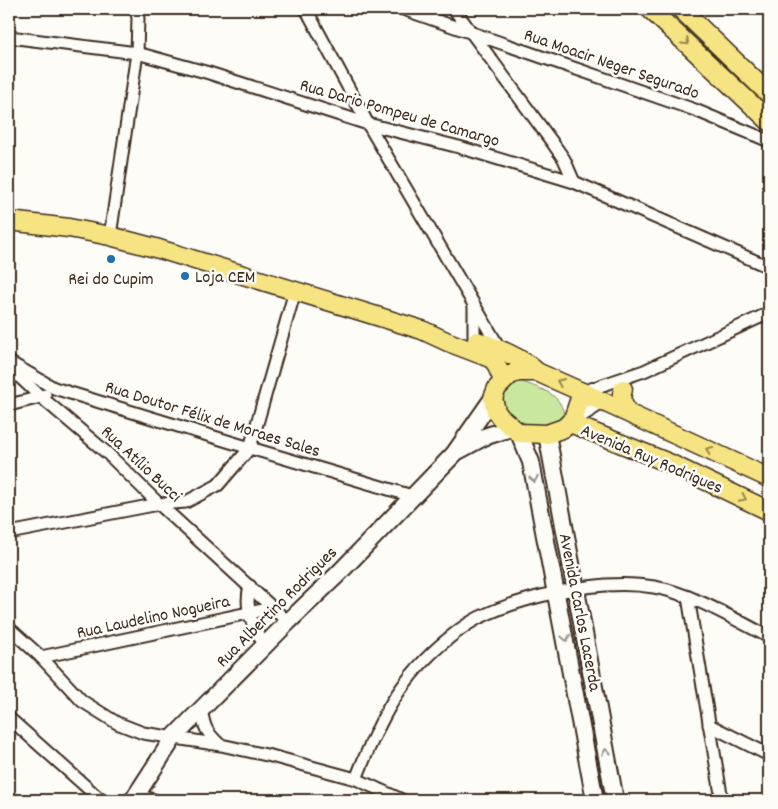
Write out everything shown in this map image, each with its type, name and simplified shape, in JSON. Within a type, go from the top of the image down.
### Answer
[{"type":"main road","points":[[650,9],[767,119]]},
{"type":"main road","points":[[681,9],[769,94]]},
{"type":"main road","name":"Avenida Ruy Rodrigues","points":[[9,221],[69,228],[110,236],[422,330],[490,358],[495,362],[503,380]]},
{"type":"main road","name":"Avenida Ruy Rodrigues","points":[[422,330],[474,339],[500,349],[537,372],[769,478]]},
{"type":"main road","points":[[515,431],[496,411],[493,398],[503,380],[518,372],[537,372]]},
{"type":"main road","points":[[623,388],[621,399],[627,412]]},
{"type":"main road","points":[[570,423],[576,412],[582,392]]},
{"type":"main road","name":"Rua Albertino Rodrigues","points":[[135,798],[174,737],[337,575],[454,454],[493,398]]},
{"type":"main road","name":"Avenida Ruy Rodrigues","points":[[515,431],[547,434],[558,431],[570,423],[669,463],[769,511]]},
{"type":"main road","name":"Rua Albertino Rodrigues","points":[[454,454],[484,437],[515,431]]},
{"type":"main road","name":"Avenida Carlos Lacerda","points":[[515,431],[531,462],[596,800]]},
{"type":"main road","name":"Avenida Carlos Lacerda","points":[[547,434],[615,800]]},
{"type":"street","points":[[110,236],[136,53],[138,18],[136,9]]},
{"type":"street","points":[[306,9],[368,124],[500,349]]},
{"type":"street","name":"Rua Moacir Neger Segurado","points":[[404,9],[695,110],[769,140]]},
{"type":"street","points":[[454,9],[564,159],[574,182]]},
{"type":"street","name":"Rua Dario Pompeu de Camargo","points":[[9,37],[136,53],[209,72],[368,124],[459,147],[574,182],[769,266]]},
{"type":"street","points":[[752,133],[767,119]]},
{"type":"street","points":[[9,533],[159,504],[186,502],[211,490],[223,480],[250,448],[295,291]]},
{"type":"street","points":[[474,306],[474,339]]},
{"type":"street","points":[[582,392],[644,371],[769,313]]},
{"type":"street","name":"Rua Doutor Félix de Moraes Sales","points":[[9,362],[54,388],[412,496]]},
{"type":"street","name":"Rua Atílio Bucci","points":[[9,367],[41,398],[108,453],[159,504],[288,622]]},
{"type":"street","points":[[570,423],[604,402],[644,371]]},
{"type":"street","points":[[9,405],[41,398],[54,388]]},
{"type":"street","points":[[250,586],[247,597],[249,613],[254,630],[265,645]]},
{"type":"street","points":[[356,779],[373,737],[392,701],[410,675],[432,652],[457,631],[485,614],[517,602],[592,586],[655,587],[688,597],[769,637]]},
{"type":"street","points":[[688,597],[722,800]]},
{"type":"street","name":"Rua Laudelino Nogueira","points":[[41,657],[272,608]]},
{"type":"street","points":[[9,628],[41,657],[82,701],[105,717],[125,726],[143,733],[221,745],[271,756],[356,779],[402,800]]},
{"type":"street","points":[[201,709],[204,726],[209,735],[221,745]]},
{"type":"street","points":[[9,718],[101,800]]},
{"type":"street","points":[[709,725],[769,756]]},
{"type":"street","points":[[135,798],[154,800]]},
{"type":"green space","points":[[520,381],[547,392],[558,400],[564,414],[558,426],[524,423],[517,420],[504,409],[500,402],[509,384]]},
{"type":"place","name":"Rei do Cupim","points":[[111,259]]},
{"type":"place","name":"Loja CEM","points":[[185,276]]}]
